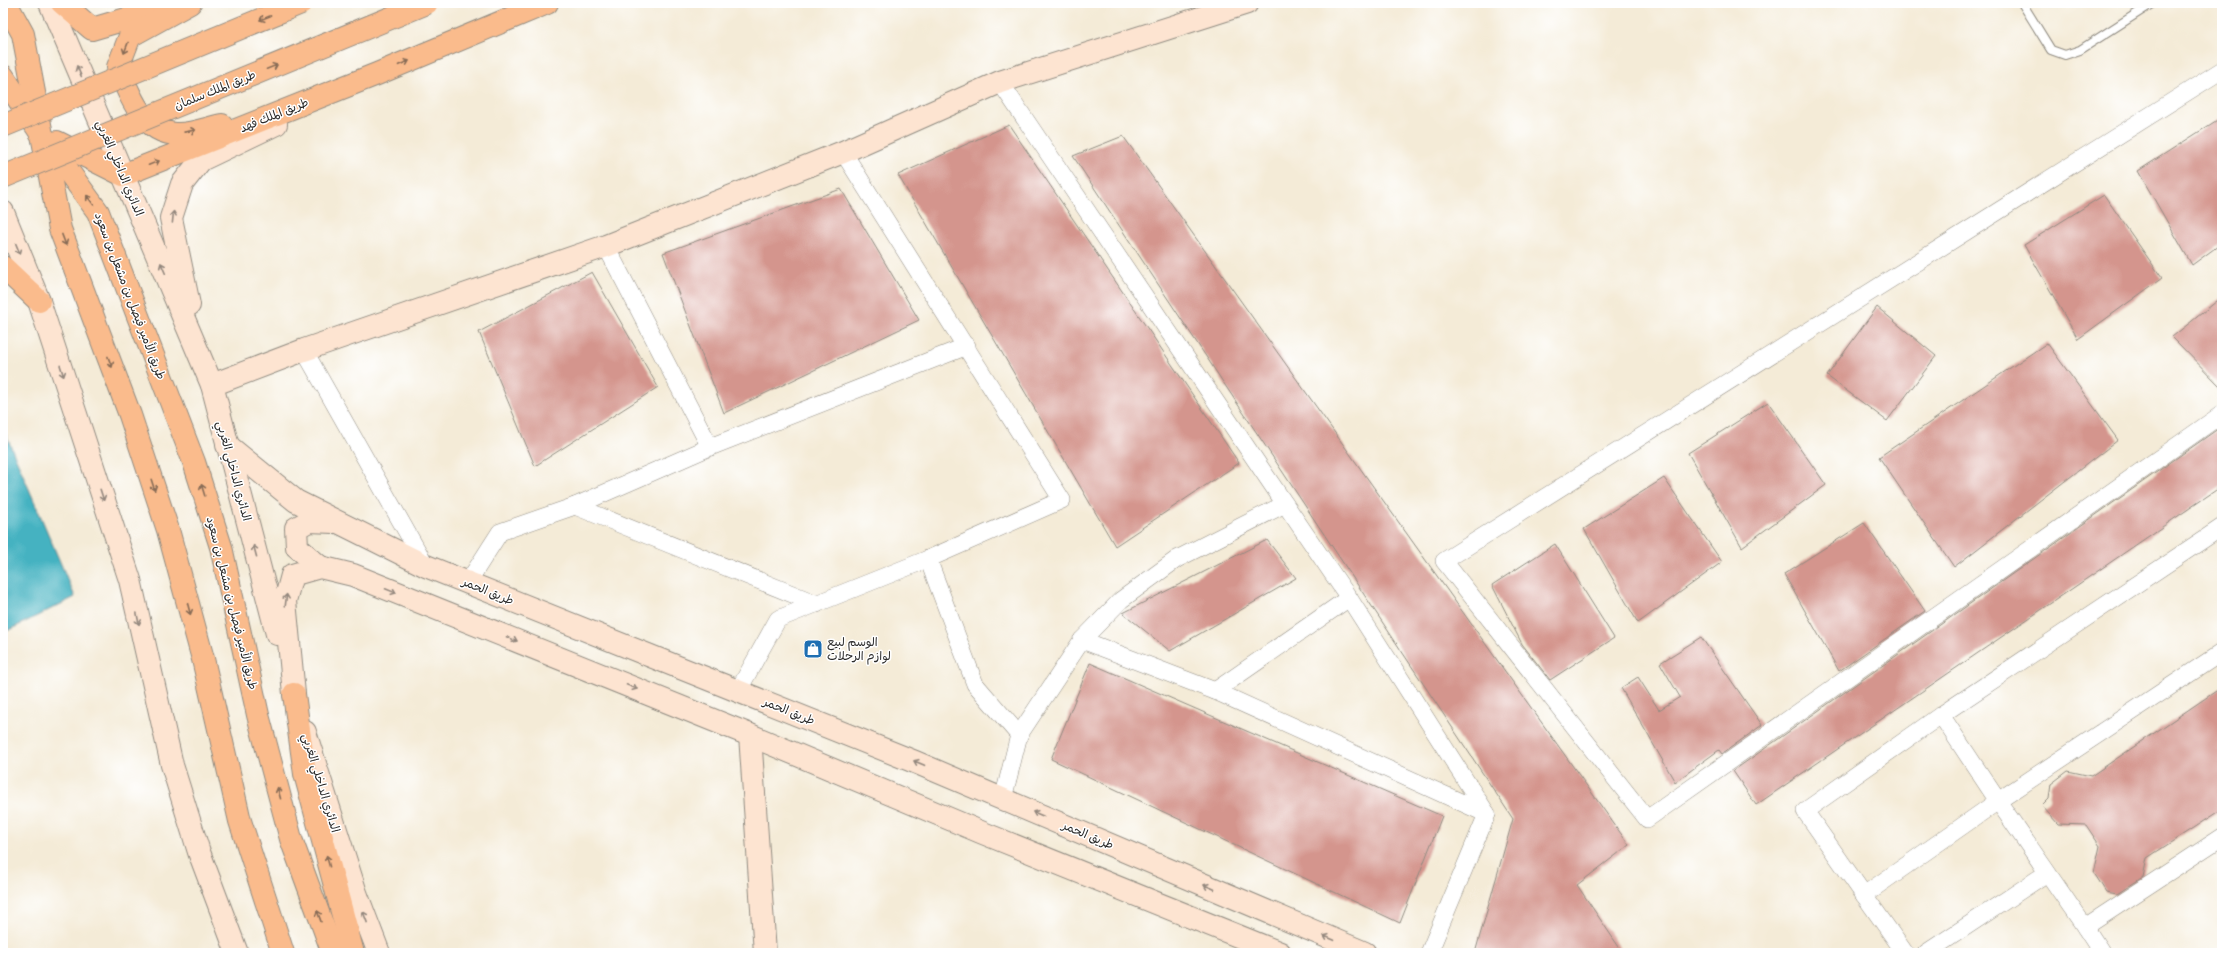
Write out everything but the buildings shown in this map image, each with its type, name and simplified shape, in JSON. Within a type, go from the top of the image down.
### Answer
[{"type":"main road","name":"طريق الأمير فيصل بن مشعل بن سعود","points":[[6,3],[23,34],[60,229],[130,415],[168,530],[203,659],[240,821],[283,953]]},
{"type":"main road","points":[[62,3],[92,29],[180,3]]},
{"type":"main road","points":[[190,3],[130,36],[118,67],[134,105],[156,129],[176,134],[227,124],[376,74]]},
{"type":"main road","points":[[3,126],[301,3]]},
{"type":"main road","name":"طريق الملك سلمان","points":[[3,177],[427,3]]},
{"type":"main road","name":"طريق الملك فهد","points":[[123,175],[376,74],[547,3]]},
{"type":"main road","name":"طريق الأمير فيصل بن مشعل بن سعود","points":[[3,76],[42,135],[98,212],[194,462],[221,547],[258,715],[291,839],[333,953]]},
{"type":"main road","points":[[3,118],[42,135],[123,175]]},
{"type":"main road","points":[[3,267],[39,301]]},
{"type":"main road","points":[[294,694],[305,774],[353,953]]},
{"type":"street","name":"الدائري الداخلي الغربي","points":[[50,3],[212,385],[294,694],[356,893],[379,953]]},
{"type":"street","points":[[212,385],[304,350],[606,246],[843,152],[1000,82],[1247,3]]},
{"type":"street","points":[[2222,70],[1444,561],[1647,819],[2222,414]]},
{"type":"street","points":[[203,364],[176,249],[171,218],[182,184],[201,160],[376,74]]},
{"type":"street","points":[[1000,82],[1349,598],[1487,814]]},
{"type":"street","points":[[738,691],[778,619],[928,559],[1062,500],[967,346],[843,152]]},
{"type":"street","points":[[3,212],[39,301],[130,580],[174,772],[199,852],[237,953]]},
{"type":"street","points":[[606,246],[710,447]]},
{"type":"street","points":[[468,582],[500,532],[575,506],[710,447],[967,346]]},
{"type":"street","points":[[304,350],[426,566]]},
{"type":"street","name":"طريق الحمر","points":[[227,445],[296,501],[426,566],[1002,799],[1365,953]]},
{"type":"street","points":[[1002,799],[1018,735],[1082,640],[1121,600],[1177,559],[1285,504]]},
{"type":"street","points":[[575,506],[817,604]]},
{"type":"street","points":[[338,522],[308,521],[296,528],[297,547],[320,567],[353,575],[750,735],[983,833],[1280,953]]},
{"type":"street","points":[[1905,953],[1805,811],[1941,715],[2222,527]]},
{"type":"street","points":[[928,559],[975,684],[1018,735]]},
{"type":"street","points":[[294,694],[285,602],[292,575],[320,567]]},
{"type":"street","points":[[1215,691],[1349,598]]},
{"type":"street","points":[[1082,640],[1215,691],[1487,814]]},
{"type":"street","points":[[1864,895],[1998,801],[2222,652]]},
{"type":"street","points":[[1941,715],[2102,953]]},
{"type":"street","points":[[750,735],[765,953]]},
{"type":"street","points":[[1429,953],[1487,814]]},
{"type":"street","points":[[2085,927],[2222,837]]},
{"type":"street","points":[[1926,953],[2048,873]]},
{"type":"lane","points":[[2022,3],[2051,50],[2065,55],[2080,50],[2153,3]]},
{"type":"water","points":[[3,428],[75,597],[3,633]]},
{"type":"place","name":"الوسم لبيع لوازم الرحلات","points":[[813,649]]}]
